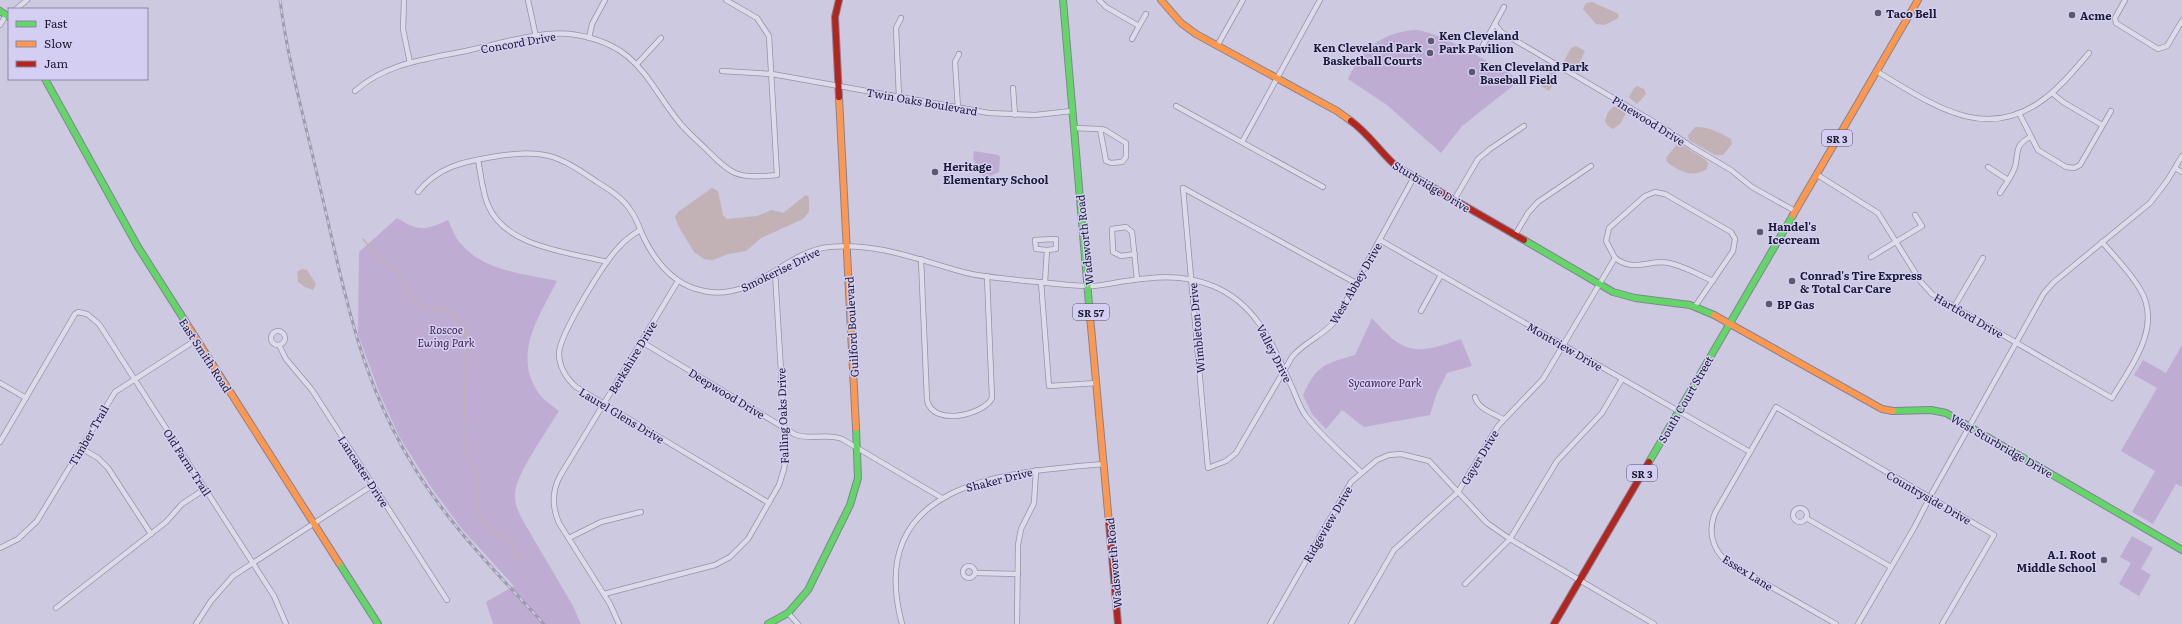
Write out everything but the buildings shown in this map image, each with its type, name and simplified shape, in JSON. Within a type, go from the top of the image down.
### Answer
[{"type":"main road","name":"Guilford Boulevard","points":[[768,624],[788,613],[808,590],[850,505],[858,478],[858,448],[835,17],[838,0]]},
{"type":"main road","name":"Wadsworth Road","points":[[1063,0],[1073,128],[1089,287],[1118,624]]},
{"type":"main road","name":"Sturbridge Drive","points":[[1161,0],[1181,23],[1217,46],[1348,119],[1365,131],[1390,162],[1598,284],[1629,297],[1696,305],[1729,323]]},
{"type":"main road","name":"SR 3","points":[[1816,174],[1918,0]]},
{"type":"main road","name":"East Smith Road","points":[[46,80],[138,247],[378,624]]},
{"type":"main road","name":"South Court Street","points":[[1554,624],[1816,174]]},
{"type":"main road","name":"West Sturbridge Drive","points":[[1729,323],[1876,406],[1897,412],[1928,409],[1941,411],[1970,426],[2182,550]]},
{"type":"street","points":[[17,8],[27,0]]},
{"type":"street","points":[[404,0],[403,29],[410,63]]},
{"type":"street","points":[[528,0],[536,37]]},
{"type":"street","points":[[589,38],[592,24],[605,0]]},
{"type":"street","points":[[726,0],[752,14],[765,27],[770,42],[772,74]]},
{"type":"street","points":[[1099,0],[1106,7],[1139,26]]},
{"type":"street","points":[[1217,46],[1243,0]]},
{"type":"street","points":[[1242,142],[1320,0]]},
{"type":"street","points":[[2125,0],[2116,18],[2116,24],[2158,49],[2167,46],[2182,21]]},
{"type":"street","points":[[1480,51],[1504,7]]},
{"type":"street","points":[[1132,39],[1146,14]]},
{"type":"street","points":[[0,26],[6,15]]},
{"type":"street","points":[[899,97],[896,28],[901,18]]},
{"type":"street","name":"Pinewood Drive","points":[[1495,24],[1501,29],[1501,32],[1661,126],[1692,147],[1731,170],[1752,187],[1795,211]]},
{"type":"street","points":[[1491,32],[1497,34],[1501,32]]},
{"type":"street","name":"Concord Drive","points":[[355,91],[380,73],[410,63],[536,37],[566,34],[589,38],[611,47],[637,64],[649,78],[678,121],[724,167],[742,175],[777,175],[772,74]]},
{"type":"street","points":[[637,64],[661,38]]},
{"type":"street","points":[[958,108],[955,62],[959,54]]},
{"type":"street","points":[[1876,71],[1938,107],[1959,116],[1991,119],[2020,113],[2035,106],[2052,93],[2089,54]]},
{"type":"street","name":"Twin Oaks Boulevard","points":[[722,71],[772,74],[958,108],[1015,115],[1072,111]]},
{"type":"street","points":[[1012,88],[1015,115]]},
{"type":"street","points":[[2052,93],[2063,102],[2102,125]]},
{"type":"street","points":[[1176,106],[1323,187]]},
{"type":"street","points":[[2020,113],[2030,137],[2040,152],[2066,167],[2074,168],[2078,166],[2111,111]]},
{"type":"street","points":[[1454,200],[1478,159],[1524,126]]},
{"type":"street","points":[[1073,128],[1100,129],[1105,130],[1126,143],[1126,157],[1122,162],[1111,163],[1106,161],[1100,129]]},
{"type":"street","points":[[2000,192],[2014,168],[2018,148],[2030,137]]},
{"type":"street","name":"Smokerise Drive","points":[[418,192],[429,180],[442,170],[458,164],[531,152],[548,154],[566,161],[623,200],[633,213],[650,249],[663,266],[678,281],[702,291],[728,292],[745,288],[814,250],[847,246],[883,249],[968,274],[1089,287]]},
{"type":"street","points":[[1858,624],[1914,528],[1930,496],[2048,287],[2150,203],[2162,188],[2182,156]]},
{"type":"street","points":[[478,160],[488,204],[496,219],[507,230],[528,242],[607,262]]},
{"type":"street","points":[[1515,235],[1528,213],[1538,202],[1591,166]]},
{"type":"street","points":[[1988,168],[2008,180]]},
{"type":"street","points":[[2175,168],[2182,172]]},
{"type":"street","name":"Hartford Drive","points":[[1816,174],[1873,208],[1882,217],[1927,290],[2112,398],[2142,346],[2147,330],[2148,314],[2140,290],[2102,242]]},
{"type":"street","name":"West Abbey Drive","points":[[1208,468],[1226,461],[1236,453],[1284,370],[1296,353],[1331,326],[1414,177]]},
{"type":"street","name":"Wimbleton Drive","points":[[1208,468],[1184,188],[1356,283]]},
{"type":"street","points":[[1696,305],[1713,281],[1733,251],[1735,243],[1733,236],[1665,194],[1655,192],[1646,196],[1610,228],[1606,242],[1615,258],[1623,263],[1642,266],[1652,262],[1669,263],[1713,281]]},
{"type":"street","points":[[1871,257],[1922,226],[1915,215]]},
{"type":"street","points":[[1134,254],[1121,256],[1114,252],[1112,229],[1126,227],[1131,230],[1134,254],[1137,279]]},
{"type":"street","name":"Laurel Glens Drive","points":[[640,230],[619,247],[607,262],[564,335],[559,352],[561,366],[571,383],[769,503]]},
{"type":"street","points":[[1056,239],[1056,249],[1047,250],[1036,249],[1035,240],[1056,239]]},
{"type":"street","name":"Montview Drive","points":[[1380,240],[1750,452]]},
{"type":"street","points":[[1047,250],[1043,282],[1049,386],[1097,383]]},
{"type":"street","name":"Gayer Drive","points":[[1351,624],[1394,550],[1458,492],[1503,419],[1543,379],[1598,284],[1615,258]]},
{"type":"street","points":[[1954,307],[1983,258]]},
{"type":"street","points":[[921,259],[927,400],[930,408],[936,414],[949,417],[982,409],[991,402],[993,394],[987,276]]},
{"type":"street","name":"Falling Oaks Drive","points":[[604,594],[722,562],[743,546],[779,485],[784,469],[784,428],[775,272]]},
{"type":"street","points":[[1421,311],[1441,275]]},
{"type":"street","name":"Valley Drive","points":[[1089,287],[1159,276],[1192,279],[1224,291],[1250,311],[1268,334],[1307,417],[1362,472]]},
{"type":"street","name":"Berkshire Drive","points":[[619,624],[604,594],[559,523],[554,510],[556,486],[678,281]]},
{"type":"street","name":"Old Farm Trail","points":[[26,398],[78,312],[87,314],[99,324],[206,489],[274,596],[286,624]]},
{"type":"street","name":"Timber Trail","points":[[0,548],[18,540],[32,528],[110,397],[134,378],[196,340]]},
{"type":"street","name":"Deepwood Drive","points":[[642,342],[784,428],[803,437],[837,437],[942,498]]},
{"type":"street","name":"Lancaster Drive","points":[[279,345],[286,359],[312,390],[447,600]]},
{"type":"street","points":[[1465,584],[1510,539],[1557,461],[1602,413],[1622,379]]},
{"type":"street","points":[[0,383],[26,398],[0,442]]},
{"type":"street","points":[[1475,397],[1477,403],[1482,407],[1503,419]]},
{"type":"street","name":"Essex Lane","points":[[1776,407],[1713,519],[1711,532],[1715,546],[1722,557],[1731,564],[1836,624]]},
{"type":"street","name":"Countryside Drive","points":[[1776,407],[1930,496],[1994,535],[1942,624]]},
{"type":"street","points":[[81,448],[98,458],[108,468],[150,534]]},
{"type":"street","name":"Ridgeview Drive","points":[[1270,624],[1351,482],[1382,457],[1395,454],[1407,454],[1425,459],[1433,464],[1479,516],[1510,539],[1654,624]]},
{"type":"street","name":"Shaker Drive","points":[[902,624],[896,589],[899,556],[907,536],[916,522],[942,498],[971,484],[1036,470],[1104,464]]},
{"type":"street","points":[[1017,624],[1019,537],[1034,503],[1036,470]]},
{"type":"street","points":[[196,624],[211,602],[233,576],[373,485]]},
{"type":"street","points":[[56,608],[166,522],[182,504],[206,489]]},
{"type":"street","points":[[569,538],[601,522],[640,512]]},
{"type":"street","points":[[1806,518],[1892,567]]},
{"type":"street","points":[[975,573],[1018,574]]},
{"type":"street","points":[[788,613],[798,624]]},
{"type":"green space","points":[[1414,30],[1424,31],[1449,41],[1512,75],[1515,80],[1514,85],[1462,126],[1441,153],[1387,105],[1348,79],[1360,59],[1374,44],[1392,35]]},
{"type":"green space","points":[[974,151],[998,155],[1000,157],[999,172],[988,177],[980,175],[973,158]]},
{"type":"green space","name":"Roscoe Ewing Park","points":[[397,218],[416,227],[422,228],[427,228],[448,220],[459,242],[470,253],[481,260],[505,270],[557,281],[536,323],[531,337],[528,351],[528,366],[532,380],[540,395],[559,411],[521,473],[517,483],[515,499],[522,519],[573,606],[581,624],[493,624],[486,602],[514,586],[462,529],[431,487],[400,438],[380,394],[358,334],[359,252]]},
{"type":"green space","name":"Sycamore Park","points":[[1372,318],[1393,339],[1402,345],[1412,348],[1433,348],[1461,339],[1472,366],[1447,373],[1436,395],[1430,415],[1364,427],[1342,410],[1326,429],[1312,414],[1303,395],[1313,377],[1323,367],[1355,355]]},
{"type":"green space","points":[[2182,345],[2182,487],[2176,484],[2153,524],[2132,512],[2155,471],[2121,451],[2157,388],[2134,375],[2143,360],[2166,373]]},
{"type":"green space","points":[[2132,536],[2153,548],[2141,569],[2151,575],[2139,596],[2119,584],[2131,563],[2120,557]]},
{"type":"shaded area","points":[[1592,2],[1617,13],[1619,16],[1617,19],[1604,25],[1596,24],[1583,9],[1586,3]]},
{"type":"shaded area","points":[[1576,46],[1585,51],[1579,64],[1575,66],[1564,61],[1571,48]]},
{"type":"shaded area","points":[[1550,71],[1555,72],[1558,76],[1549,91],[1540,85]]},
{"type":"shaded area","points":[[1637,86],[1644,89],[1646,94],[1637,104],[1629,97],[1634,88]]},
{"type":"shaded area","points":[[1614,106],[1626,113],[1620,124],[1613,129],[1608,126],[1605,121],[1608,112]]},
{"type":"shaded area","points":[[1695,127],[1718,132],[1731,139],[1732,144],[1723,155],[1715,155],[1689,140],[1688,136]]},
{"type":"shaded area","points":[[1678,143],[1706,160],[1708,163],[1707,169],[1697,173],[1687,173],[1677,169],[1667,162],[1666,158]]},
{"type":"shaded area","points":[[712,188],[718,191],[723,215],[727,219],[757,216],[772,210],[783,213],[806,195],[809,197],[809,212],[803,219],[761,238],[746,251],[728,254],[713,260],[704,259],[694,252],[679,227],[675,217],[678,212]]},
{"type":"shaded area","points":[[302,269],[307,270],[316,284],[313,290],[298,282],[297,272]]},
{"type":"waterway","points":[[363,239],[383,263],[397,270],[406,289],[416,303],[428,309],[447,310],[464,328],[467,361],[464,393],[467,457],[477,475],[477,509],[482,520],[490,529],[514,544],[517,552],[516,562]]},
{"type":"railway","points":[[280,0],[292,71],[345,292],[364,359],[376,392],[408,457],[422,480],[454,524],[544,624]]},
{"type":"traffic: fast","points":[[1063,0],[1090,316]]},
{"type":"traffic: fast","points":[[0,11],[8,16]]},
{"type":"traffic: fast","points":[[46,80],[138,247],[185,321]]},
{"type":"traffic: fast","points":[[1649,462],[1793,215]]},
{"type":"traffic: fast","points":[[1524,240],[1613,292],[1635,298],[1690,305],[1714,315]]},
{"type":"traffic: fast","points":[[1893,411],[1931,410],[1946,413],[2182,550]]},
{"type":"traffic: fast","points":[[768,624],[788,613],[808,590],[850,505],[858,478],[856,428]]},
{"type":"traffic: fast","points":[[339,563],[378,624]]},
{"type":"traffic: slow","points":[[1161,0],[1181,23],[1196,34],[1337,111],[1351,121]]},
{"type":"traffic: slow","points":[[1793,215],[1918,0]]},
{"type":"traffic: slow","points":[[839,97],[856,428]]},
{"type":"traffic: slow","points":[[1714,315],[1882,409],[1893,411]]},
{"type":"traffic: slow","points":[[1090,316],[1109,523]]},
{"type":"traffic: slow","points":[[185,321],[339,563]]},
{"type":"traffic: jam","points":[[839,0],[835,17],[839,97]]},
{"type":"traffic: jam","points":[[1351,121],[1397,167],[1524,240]]},
{"type":"traffic: jam","points":[[1554,624],[1649,462]]},
{"type":"traffic: jam","points":[[1109,523],[1118,624]]},
{"type":"place","name":"Taco Bell","points":[[1878,13]]},
{"type":"place","name":"Acme","points":[[2072,15]]},
{"type":"place","name":"Ken Cleveland Park Pavilion","points":[[1431,41]]},
{"type":"place","name":"Ken Cleveland Park Basketball Courts","points":[[1430,53]]},
{"type":"place","name":"Ken Cleveland Park Baseball Field","points":[[1472,72]]},
{"type":"place","name":"Heritage Elementary School","points":[[935,172]]},
{"type":"place","name":"Handel's Icecream","points":[[1760,232]]},
{"type":"place","name":"Conrad's Tire Express & Total Car Care","points":[[1792,281]]},
{"type":"place","name":"BP Gas","points":[[1769,304]]},
{"type":"place","name":"A.I. Root Middle School","points":[[2104,560]]}]
